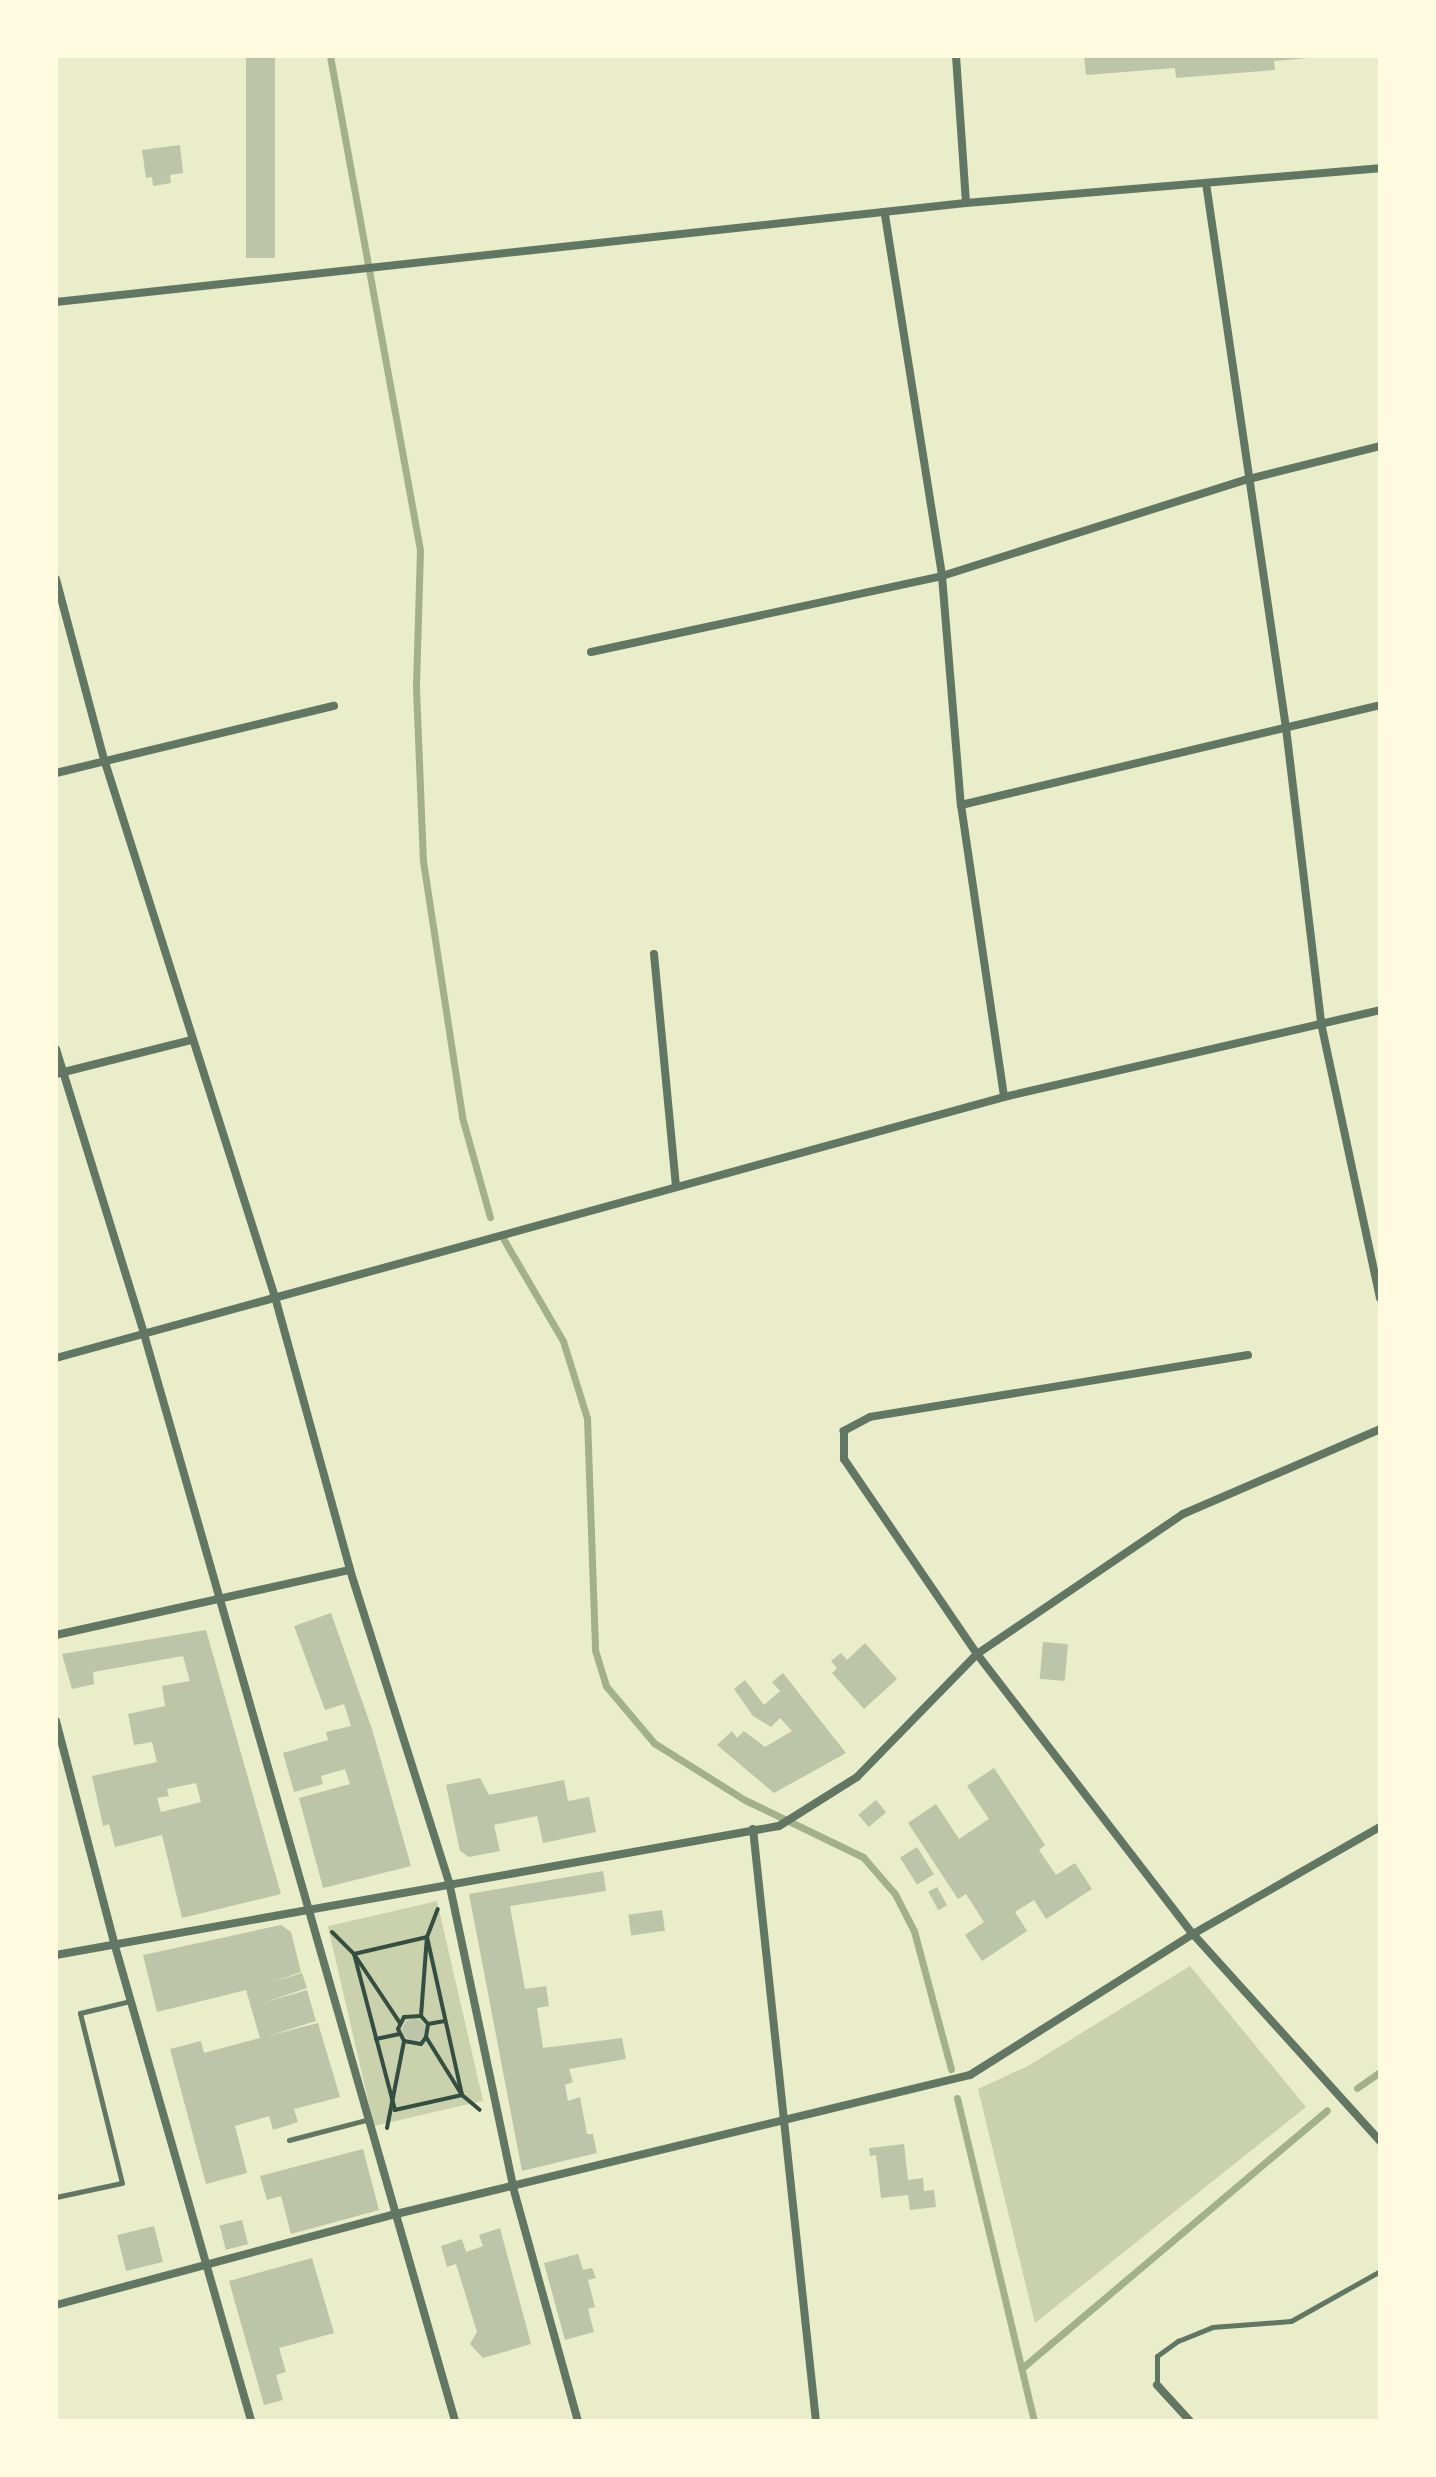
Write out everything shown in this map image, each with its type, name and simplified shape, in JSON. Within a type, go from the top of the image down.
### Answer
[{"type":"street","points":[[956,56],[966,203]]},
{"type":"street","points":[[56,302],[885,215],[966,203],[1380,168]]},
{"type":"street","points":[[1206,183],[1245,480],[1286,728],[1321,1023],[1380,1298]]},
{"type":"street","points":[[885,215],[942,576],[961,805],[1004,1097]]},
{"type":"street","points":[[591,652],[942,576],[1245,480],[1380,446]]},
{"type":"street","points":[[56,579],[104,759],[275,1297],[350,1570],[449,1882],[513,2187],[578,2421]]},
{"type":"street","points":[[961,805],[1380,705]]},
{"type":"street","points":[[56,773],[334,706]]},
{"type":"street","points":[[654,954],[676,1187]]},
{"type":"street","points":[[56,1358],[1004,1097],[1380,1010]]},
{"type":"street","points":[[60,1074],[191,1040]]},
{"type":"street","points":[[56,1049],[60,1074],[144,1334],[309,1909],[392,2215],[455,2421]]},
{"type":"street","points":[[1248,1355],[870,1417],[844,1431],[844,1459],[977,1654],[1193,1934],[1380,2141]]},
{"type":"street","points":[[56,1955],[449,1882],[779,1826],[811,1809],[857,1777],[977,1654],[1183,1514],[1380,1429]]},
{"type":"street","points":[[56,1635],[350,1570]]},
{"type":"street","points":[[56,1721],[130,2001],[251,2421]]},
{"type":"street","points":[[56,2305],[392,2215],[970,2075],[1193,1934],[1380,1827]]},
{"type":"street","points":[[753,1829],[816,2421]]},
{"type":"street","points":[[1157,2385],[1190,2421]]},
{"type":"lane","points":[[56,2197],[122,2183],[80,2013],[130,2001]]},
{"type":"lane","points":[[289,2140],[366,2120]]},
{"type":"lane","points":[[1157,2385],[1157,2356],[1178,2341],[1212,2327],[1291,2321],[1380,2271]]},
{"type":"path","points":[[421,2016],[427,1937],[449,1882]]},
{"type":"path","points":[[309,1909],[354,1954],[400,2023],[399,2034],[404,2041],[395,2110],[376,2157]]},
{"type":"path","points":[[354,1954],[427,1937]]},
{"type":"path","points":[[427,1937],[462,2095]]},
{"type":"path","points":[[354,1954],[395,2110]]},
{"type":"path","points":[[400,2023],[414,2014],[421,2016],[428,2024],[426,2037],[421,2044],[404,2041]]},
{"type":"path","points":[[428,2024],[446,2021]]},
{"type":"path","points":[[376,2039],[399,2034]]},
{"type":"path","points":[[426,2037],[462,2095],[500,2128]]},
{"type":"path","points":[[395,2110],[462,2095]]},
{"type":"green space","points":[[437,1901],[483,2101],[374,2126],[328,1926]]},
{"type":"green space","points":[[1190,1966],[1306,2107],[1035,2323],[978,2089],[1028,2066]]},
{"type":"building","points":[[246,56],[275,56],[275,258],[246,258]]},
{"type":"building","points":[[1084,56],[1308,58],[1274,61],[1275,70],[1176,78],[1175,68],[1086,75]]},
{"type":"building","points":[[180,145],[183,173],[170,175],[171,183],[153,186],[152,177],[146,178],[142,150]]},
{"type":"building","points":[[331,1613],[372,1729],[411,1866],[323,1888],[299,1798],[350,1784],[345,1769],[321,1776],[323,1784],[294,1792],[283,1753],[328,1740],[326,1732],[351,1726],[344,1704],[325,1710],[294,1626]]},
{"type":"building","points":[[206,1630],[281,1894],[182,1918],[162,1835],[115,1847],[109,1824],[103,1826],[92,1776],[157,1762],[152,1742],[134,1745],[128,1714],[165,1706],[162,1686],[190,1681],[183,1656],[93,1672],[94,1684],[72,1689],[62,1654]],"holes":[[[196,1783],[201,1802],[161,1812],[157,1798],[169,1796],[167,1789]]]},
{"type":"building","points":[[1043,1642],[1068,1644],[1065,1681],[1040,1679]]},
{"type":"building","points":[[865,1643],[897,1679],[864,1709],[832,1673],[837,1668],[831,1661],[841,1653],[847,1660]]},
{"type":"building","points":[[783,1673],[846,1753],[774,1793],[717,1745],[732,1731],[737,1738],[744,1731],[765,1747],[792,1731],[780,1718],[771,1727],[753,1716],[734,1689],[745,1680],[764,1705],[780,1691],[772,1682]]},
{"type":"building","points":[[994,1768],[1045,1845],[1039,1850],[1056,1875],[1075,1863],[1092,1889],[1046,1919],[1034,1900],[1015,1912],[1027,1931],[982,1961],[965,1935],[984,1922],[966,1894],[958,1899],[908,1823],[936,1804],[959,1839],[989,1819],[967,1786]]},
{"type":"building","points":[[480,1778],[489,1795],[564,1780],[568,1801],[589,1797],[596,1832],[543,1843],[537,1816],[494,1825],[500,1851],[469,1857],[460,1851],[446,1785]]},
{"type":"building","points":[[876,1800],[886,1812],[869,1827],[858,1815]]},
{"type":"building","points":[[917,1847],[934,1874],[917,1885],[900,1858]]},
{"type":"building","points":[[603,1871],[606,1891],[510,1906],[525,1989],[546,1986],[549,2006],[537,2008],[543,2048],[622,2038],[626,2059],[569,2069],[573,2082],[565,2085],[568,2101],[580,2097],[587,2134],[593,2134],[597,2153],[522,2171],[469,1894]]},
{"type":"building","points":[[937,1887],[947,1905],[938,1910],[928,1892]]},
{"type":"building","points":[[662,1910],[665,1931],[631,1936],[628,1915]]},
{"type":"building","points":[[281,1925],[291,1932],[301,1972],[269,1983],[302,1973],[307,1988],[263,2003],[307,1990],[316,2021],[268,2036],[318,2023],[340,2097],[294,2109],[298,2122],[273,2130],[269,2116],[235,2126],[247,2173],[206,2184],[170,2049],[201,2041],[204,2053],[260,2038],[246,1990],[157,2012],[143,1955]]},
{"type":"building","points":[[414,2019],[422,2022],[425,2030],[422,2038],[414,2041],[406,2038],[403,2030],[406,2022]]},
{"type":"building","points":[[904,2144],[908,2180],[923,2178],[924,2191],[934,2190],[936,2207],[910,2210],[908,2195],[881,2198],[876,2155],[870,2156],[869,2148]]},
{"type":"building","points":[[363,2149],[379,2210],[291,2234],[281,2196],[267,2200],[260,2176]]},
{"type":"building","points":[[242,2220],[248,2244],[226,2250],[220,2226]]},
{"type":"building","points":[[154,2226],[163,2262],[126,2271],[117,2235]]},
{"type":"building","points":[[500,2228],[531,2344],[483,2358],[470,2344],[477,2332],[456,2264],[447,2267],[441,2246],[462,2239],[466,2252],[483,2246],[479,2235]]},
{"type":"building","points":[[578,2254],[583,2270],[592,2268],[596,2278],[588,2280],[595,2307],[588,2309],[594,2332],[565,2340],[544,2263]]},
{"type":"building","points":[[312,2258],[334,2333],[279,2348],[286,2372],[276,2375],[283,2400],[264,2405],[229,2281]]},
{"type":"waterway","points":[[330,56],[420,550],[416,688],[423,861],[462,1117],[490,1217]]},
{"type":"waterway","points":[[504,1240],[563,1341],[587,1418],[595,1650],[606,1686],[654,1743],[745,1800],[863,1857],[895,1894],[914,1931],[951,2069]]},
{"type":"waterway","points":[[1357,2088],[1380,2072]]},
{"type":"waterway","points":[[957,2098],[1034,2421]]},
{"type":"waterway","points":[[1022,2368],[1327,2110]]}]
